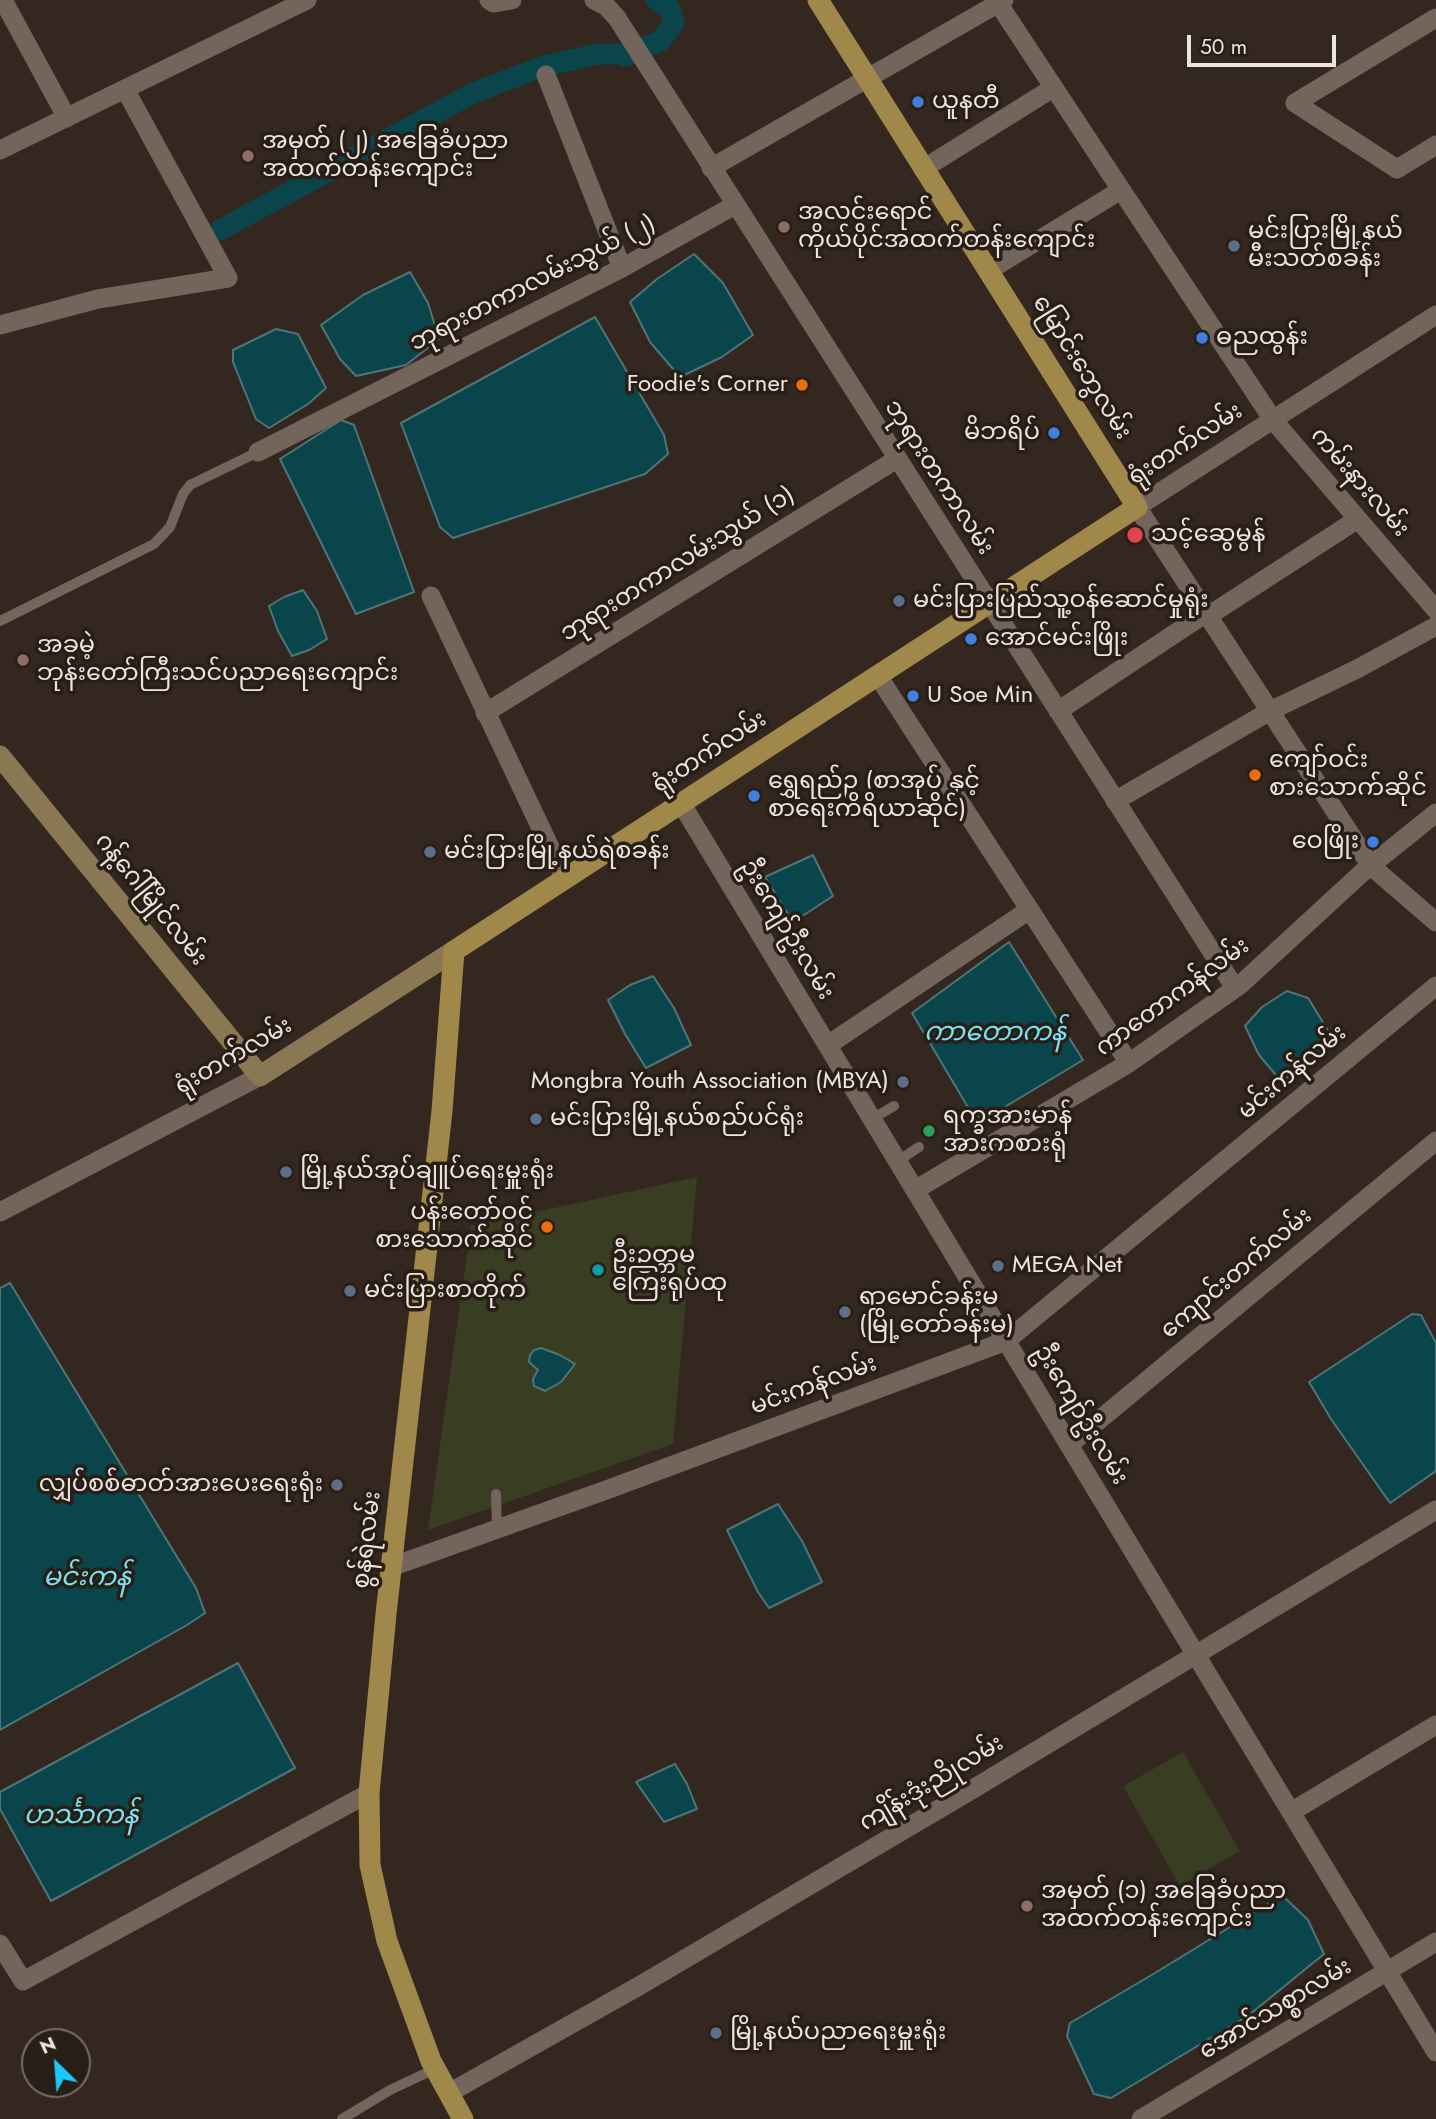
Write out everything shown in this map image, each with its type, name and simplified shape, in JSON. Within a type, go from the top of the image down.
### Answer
[{"type":"main road","name":"မြောင်းဘွေလမ်း","points":[[818,0],[1138,507]]},
{"type":"main road","name":"ရုံးတက်လမ်း","points":[[454,951],[1138,507]]},
{"type":"main road","name":"စွန်ရဲလမ်း","points":[[454,951],[440,1125],[369,1793],[370,1865],[387,1941],[435,2069],[463,2119]]},
{"type":"street","points":[[4,0],[67,118]]},
{"type":"street","points":[[0,150],[307,0]]},
{"type":"street","points":[[489,0],[494,3],[512,0]]},
{"type":"street","name":"ဘုရားတကာလမ်း","points":[[594,0],[611,10],[624,29],[1235,988]]},
{"type":"street","points":[[711,168],[1001,2]]},
{"type":"street","name":"ကမ်းနားလမ်း","points":[[1001,2],[1054,88],[1273,420],[1436,610]]},
{"type":"street","points":[[1431,155],[1397,169],[1295,103],[1436,18]]},
{"type":"street","points":[[546,75],[622,268]]},
{"type":"street","points":[[923,169],[1054,88]]},
{"type":"street","points":[[0,325],[98,299],[228,278],[125,89]]},
{"type":"street","points":[[988,271],[1121,190]]},
{"type":"street","name":"ဘုရားတကာလမ်းသွယ် (၂)","points":[[258,452],[622,268],[734,205]]},
{"type":"street","name":"ရုံးတက်လမ်း","points":[[1138,507],[1436,315]]},
{"type":"street","name":"ဘုရားတကာလမ်းသွယ် (၁)","points":[[485,713],[897,459]]},
{"type":"street","name":"မြောင်းဘွေလမ်း","points":[[1138,507],[1371,866],[1436,922]]},
{"type":"street","points":[[1058,711],[1358,519]]},
{"type":"street","points":[[431,596],[565,879]]},
{"type":"street","points":[[1115,801],[1270,712],[1436,626]]},
{"type":"street","points":[[878,676],[1129,1063]]},
{"type":"street","name":"ဂန့်ဂေါ်မြိုင်လမ်း","points":[[0,756],[260,1076]]},
{"type":"street","name":"ဦးကျော်ဦးလမ်း","points":[[681,803],[1436,2052]]},
{"type":"street","name":"ကာတောကန်လမ်း","points":[[915,1190],[1129,1063],[1235,988],[1371,866],[1436,813]]},
{"type":"street","points":[[828,1045],[1030,910]]},
{"type":"street","name":"ရုံးတက်လမ်း","points":[[0,1212],[260,1076],[454,951]]},
{"type":"street","name":"မင်းကန်လမ်း","points":[[391,1567],[1006,1341],[1436,986]]},
{"type":"street","name":"ကျောင်းတက်လမ်း","points":[[1069,1445],[1436,1141]]},
{"type":"street","name":"ကျိန်းဒုံးညိုလမ်း","points":[[449,2093],[651,1979],[1436,1510]]},
{"type":"street","points":[[1291,1812],[1436,1725]]},
{"type":"street","points":[[0,1944],[23,1981],[369,1793]]},
{"type":"street","name":"အောင်သစ္စာလမ်း","points":[[1141,2119],[1436,1942]]},
{"type":"lane","points":[[0,621],[154,544],[170,527],[183,494],[190,485],[258,452]]},
{"type":"lane","points":[[872,1119],[894,1106]]},
{"type":"lane","points":[[898,1161],[919,1147]]},
{"type":"lane","points":[[496,1494],[497,1530]]},
{"type":"lane","points":[[342,2119],[390,2090],[435,2069]]},
{"type":"green space","points":[[697,1177],[673,1444],[428,1530],[471,1226]]},
{"type":"green space","points":[[1183,1752],[1240,1851],[1180,1886],[1123,1786]]},
{"type":"water","points":[[694,254],[723,283],[753,335],[722,357],[680,377],[650,342],[630,302],[657,279]]},
{"type":"water","points":[[410,272],[428,303],[439,339],[406,365],[356,376],[340,359],[321,325],[363,295]]},
{"type":"water","points":[[595,317],[664,435],[668,454],[645,474],[453,538],[440,527],[401,423]]},
{"type":"water","points":[[276,329],[298,334],[326,388],[308,404],[269,428],[256,419],[233,362],[233,350]]},
{"type":"water","points":[[341,420],[354,425],[414,592],[356,614],[280,459]]},
{"type":"water","points":[[303,590],[317,611],[327,639],[292,656],[278,631],[269,606]]},
{"type":"water","points":[[813,855],[833,896],[793,922],[765,877]]},
{"type":"water","name":"ကာတောကန်","points":[[1009,942],[1083,1060],[983,1120],[969,1109],[912,1013]]},
{"type":"water","points":[[653,976],[674,1008],[691,1045],[646,1068],[608,1000],[630,985]]},
{"type":"water","points":[[1287,991],[1308,998],[1335,1042],[1314,1064],[1281,1081],[1259,1055],[1245,1026],[1262,1007]]},
{"type":"water","name":"မင်းကန်","points":[[10,1283],[196,1588],[205,1613],[0,1730],[0,1288]]},
{"type":"water","points":[[1412,1314],[1421,1315],[1436,1343],[1436,1471],[1390,1503],[1331,1419],[1309,1382]]},
{"type":"water","points":[[541,1348],[575,1364],[561,1382],[545,1391],[534,1386],[533,1379],[538,1370],[529,1362],[534,1350]]},
{"type":"water","points":[[778,1504],[802,1541],[822,1582],[769,1608],[727,1530]]},
{"type":"water","name":"ဟင်္သာကန်","points":[[238,1663],[295,1768],[51,1901],[0,1809],[0,1792]]},
{"type":"water","points":[[675,1764],[697,1809],[664,1822],[636,1782]]},
{"type":"water","points":[[1284,1897],[1308,1920],[1324,1954],[1249,2015],[1111,2098],[1094,2094],[1067,2036],[1070,2023],[1274,1900]]},
{"type":"waterway","points":[[220,230],[473,93],[544,66],[598,54],[625,56],[660,41],[674,23],[670,9],[656,0]]},
{"type":"place","name":"ယူနတီ","points":[[918,102]]},
{"type":"place","name":"အမှတ် (၂) အခြေခံပညာ အထက်တန်းကျောင်း","points":[[248,156]]},
{"type":"place","name":"အလင်းရောင် ကိုယ်ပိုင်အထက်တန်းကျောင်း","points":[[784,227]]},
{"type":"place","name":"မင်းပြားမြို့နယ် မီးသတ်စခန်း","points":[[1234,246]]},
{"type":"place","name":"ဓညထွန်း","points":[[1202,338]]},
{"type":"place","name":"Foodie's Corner","points":[[802,385]]},
{"type":"place","name":"မိဘရိပ်","points":[[1054,433]]},
{"type":"place","name":"သင့်ဆွေမွန်","points":[[1135,535]]},
{"type":"place","name":"မင်းပြားပြည်သူ့ဝန်ဆောင်မှုရုံး","points":[[899,601]]},
{"type":"place","name":"အောင်မင်းဖြိုး","points":[[971,639]]},
{"type":"place","name":"အခမဲ့ ဘုန်းတော်ကြီးသင်ပညာရေးကျောင်း","points":[[23,660]]},
{"type":"place","name":"U Soe Min","points":[[913,696]]},
{"type":"place","name":"ကျော်ဝင်း စားသောက်ဆိုင်","points":[[1255,775]]},
{"type":"place","name":"ရွှေရည်ဥ (စာအုပ် နှင့် စာရေးကိရိယာဆိုင်)","points":[[754,796]]},
{"type":"place","name":"ဝေဖြိုး","points":[[1373,842]]},
{"type":"place","name":"မင်းပြားမြို့နယ်ရဲစခန်း","points":[[430,852]]},
{"type":"place","name":"Mongbra Youth Association (MBYA)","points":[[903,1082]]},
{"type":"place","name":"မင်းပြားမြို့နယ်စည်ပင်ရုံး","points":[[536,1119]]},
{"type":"place","name":"ရက္ခအားမာန် အားကစားရုံ","points":[[929,1131]]},
{"type":"place","name":"မြို့နယ်အုပ်ချူပ်ရေးမှူးရုံး","points":[[286,1172]]},
{"type":"place","name":"ပန်းတော်ဝင် စားသောက်ဆိုင်","points":[[547,1227]]},
{"type":"place","name":"MEGA Net","points":[[998,1266]]},
{"type":"place","name":"ဦးဥတ္တမ ကြေးရုပ်ထု","points":[[598,1270]]},
{"type":"place","name":"မင်းပြားစာတိုက်","points":[[350,1291]]},
{"type":"place","name":"ရာမောင်ခန်းမ (မြို့တော်ခန်းမ)","points":[[845,1312]]},
{"type":"place","name":"လျှပ်စစ်ဓာတ်အားပေးရေးရုံး","points":[[337,1485]]},
{"type":"place","name":"အမှတ် (၁) အခြေခံပညာ အထက်တန်းကျောင်း","points":[[1027,1906]]},
{"type":"place","name":"မြို့နယ်ပညာရေးမှူးရုံး","points":[[716,2033]]}]
